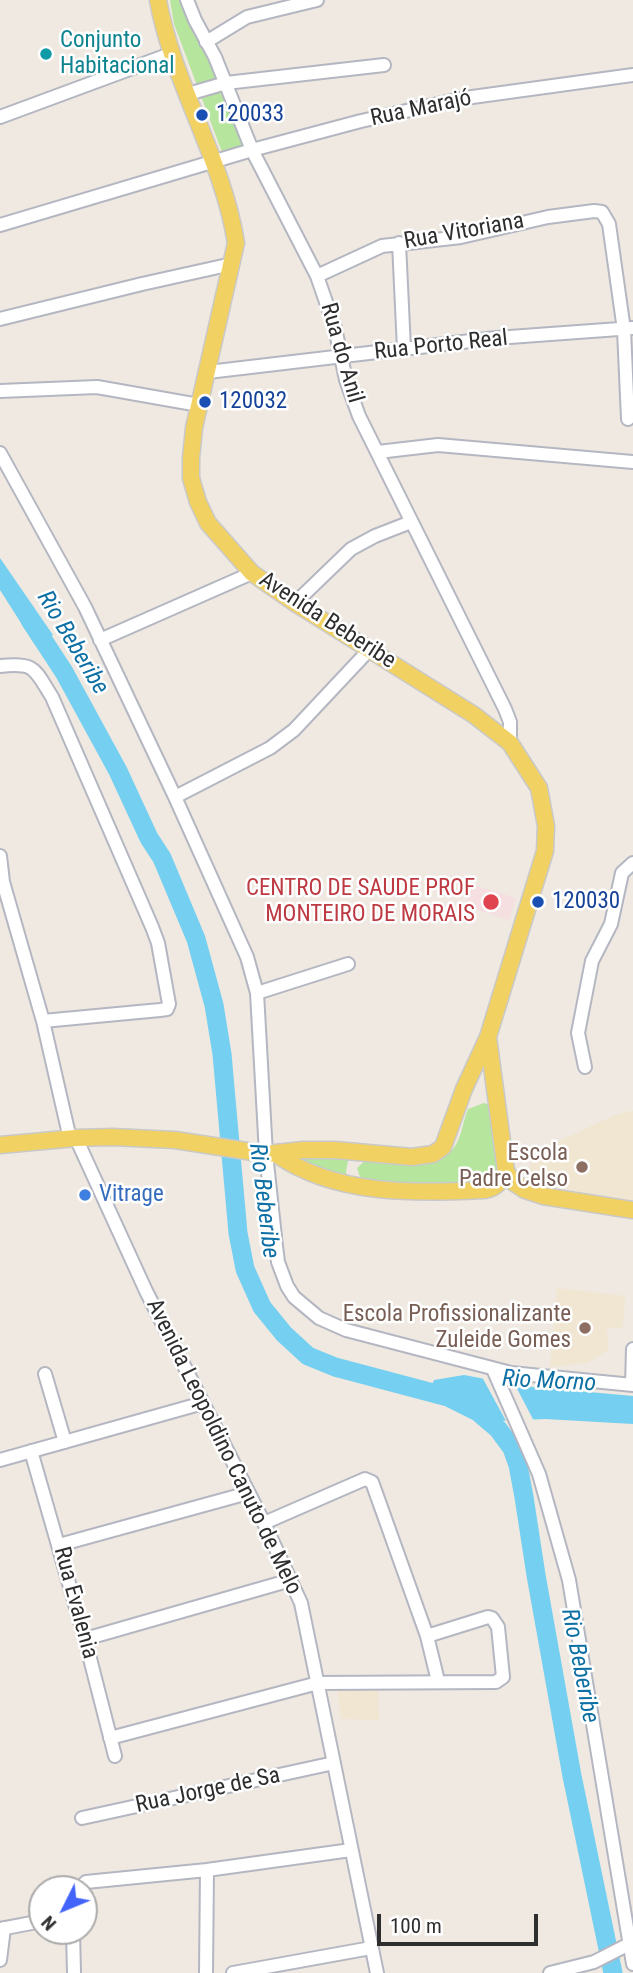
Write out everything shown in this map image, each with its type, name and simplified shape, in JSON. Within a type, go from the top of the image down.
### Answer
[{"type":"main road","name":"Avenida Beberibe","points":[[158,0],[161,18],[232,218],[236,243],[199,405],[191,458],[191,478],[198,502],[208,523],[252,573],[295,603],[474,715],[510,743],[539,788],[546,827],[545,851],[488,1037],[464,1089],[443,1147],[424,1157],[335,1150]]},
{"type":"main road","name":"Avenida Beberibe","points":[[488,1037],[506,1171]]},
{"type":"main road","points":[[464,1089],[482,1083],[497,1098]]},
{"type":"main road","points":[[0,1145],[73,1138],[175,1140],[271,1154],[335,1150]]},
{"type":"main road","points":[[332,1182],[322,1169],[323,1162],[335,1150]]},
{"type":"main road","points":[[271,1154],[332,1182],[386,1190],[493,1189],[506,1171],[513,1182],[525,1190],[543,1196],[633,1210]]},
{"type":"street","name":"Rua do Anil","points":[[187,0],[226,83],[252,150],[317,276],[335,328],[346,380],[359,416],[505,709],[510,722],[510,743]]},
{"type":"street","points":[[206,42],[247,18],[317,0]]},
{"type":"street","points":[[0,117],[173,53]]},
{"type":"street","points":[[188,94],[226,83],[384,65]]},
{"type":"street","name":"Rua Marajó","points":[[0,225],[252,150],[361,121],[465,99],[633,75]]},
{"type":"street","name":"Rua Vitoriana","points":[[317,276],[368,252],[399,243],[461,237],[548,217],[602,212],[609,224],[629,329]]},
{"type":"street","points":[[399,243],[404,349]]},
{"type":"street","points":[[0,319],[232,264]]},
{"type":"street","points":[[628,419],[629,329]]},
{"type":"street","name":"Rua Porto Real","points":[[208,372],[496,338],[629,329]]},
{"type":"street","points":[[0,391],[97,387],[199,405]]},
{"type":"street","points":[[378,452],[439,445],[633,462]]},
{"type":"street","points":[[0,453],[100,639],[247,957],[257,993],[278,1262],[294,1297],[319,1318],[346,1330],[495,1373],[633,1385],[633,1349]]},
{"type":"street","points":[[295,603],[351,549],[411,522]]},
{"type":"street","points":[[100,639],[252,573]]},
{"type":"street","points":[[175,797],[270,748],[294,730],[370,649]]},
{"type":"street","points":[[0,666],[22,663],[33,670],[52,697],[152,927],[158,943],[169,1004],[167,1009],[160,1010],[43,1021]]},
{"type":"street","name":"Avenida Leopoldino Canuto de Melo","points":[[0,856],[3,882],[73,1138],[146,1291],[292,1580],[307,1626],[377,1973]]},
{"type":"street","points":[[585,1067],[578,1033],[592,961],[611,924],[622,873],[633,863]]},
{"type":"street","points":[[257,993],[348,964]]},
{"type":"street","points":[[495,1373],[519,1423],[543,1486],[569,1580],[633,1964]]},
{"type":"street","points":[[44,1374],[65,1441]]},
{"type":"street","points":[[0,1460],[203,1403]]},
{"type":"street","name":"Rua Evalenia","points":[[32,1451],[115,1756]]},
{"type":"street","points":[[264,1523],[365,1479],[369,1480],[374,1486],[427,1636],[438,1681]]},
{"type":"street","points":[[59,1545],[248,1493]]},
{"type":"street","points":[[85,1639],[292,1580]]},
{"type":"street","points":[[110,1738],[318,1683],[500,1680],[504,1673],[498,1627],[496,1621],[488,1617],[427,1636]]},
{"type":"street","name":"Rua Jorge de Sa","points":[[82,1818],[334,1763]]},
{"type":"street","points":[[98,1884],[351,1850]]},
{"type":"street","points":[[206,1973],[207,1870]]},
{"type":"street","points":[[623,1911],[633,1898]]},
{"type":"street","points":[[0,1959],[2,1928],[28,1923]]},
{"type":"street","points":[[550,1973],[575,1971],[631,1943]]},
{"type":"street","points":[[73,1945],[74,1973]]},
{"type":"street","points":[[233,1973],[371,1948]]},
{"type":"shaded area","name":"CENTRO DE SAUDE PROF MONTEIRO DE MORAIS","points":[[471,884],[516,898],[509,920],[465,906]]},
{"type":"shaded area","name":"Escola Padre Celso","points":[[633,1111],[633,1202],[527,1182],[533,1153]]},
{"type":"shaded area","name":"Escola Profissionalizante Zuleide Gomes","points":[[557,1288],[625,1296],[622,1323],[624,1327],[607,1329],[608,1350],[587,1363],[550,1367]]},
{"type":"shaded area","points":[[337,1690],[378,1690],[379,1720],[341,1719]]},
{"type":"green space","points":[[170,0],[182,0],[192,27],[219,73],[247,146],[222,152],[174,24]]},
{"type":"green space","points":[[484,1103],[490,1105],[500,1167],[492,1179],[483,1184],[388,1184],[361,1180],[357,1168],[366,1160],[414,1164],[438,1160],[447,1155],[457,1142],[468,1109]]},
{"type":"green space","points":[[291,1156],[349,1156],[347,1180]]},
{"type":"water","points":[[0,558],[53,635],[35,645],[0,590]]},
{"type":"water","points":[[464,1375],[523,1386],[633,1396],[633,1424],[545,1419],[499,1421],[480,1404],[432,1385],[434,1380]]},
{"type":"pier","points":[[482,1377],[513,1381],[535,1423],[506,1421]]},
{"type":"waterway","name":"Rio Beberibe","points":[[30,620],[64,672],[118,771],[149,838],[162,858],[196,939],[214,1005],[222,1054],[238,1233],[245,1269],[262,1307],[284,1334],[308,1356],[335,1367],[448,1397],[478,1412],[498,1429],[512,1448],[524,1497],[572,1776],[613,1973]]},
{"type":"place","name":"Conjunto Habitacional","points":[[46,54]]},
{"type":"place","name":"120033","points":[[202,115]]},
{"type":"place","name":"120032","points":[[205,402]]},
{"type":"place","name":"CENTRO DE SAUDE PROF MONTEIRO DE MORAIS","points":[[491,902]]},
{"type":"place","name":"120030","points":[[538,902]]},
{"type":"place","name":"Escola Padre Celso","points":[[582,1167]]},
{"type":"place","name":"Vitrage","points":[[85,1195]]},
{"type":"place","name":"Escola Profissionalizante Zuleide Gomes","points":[[585,1328]]},
{"type":"water label","name":"Rio Morno","points":[[549,1382]]}]
